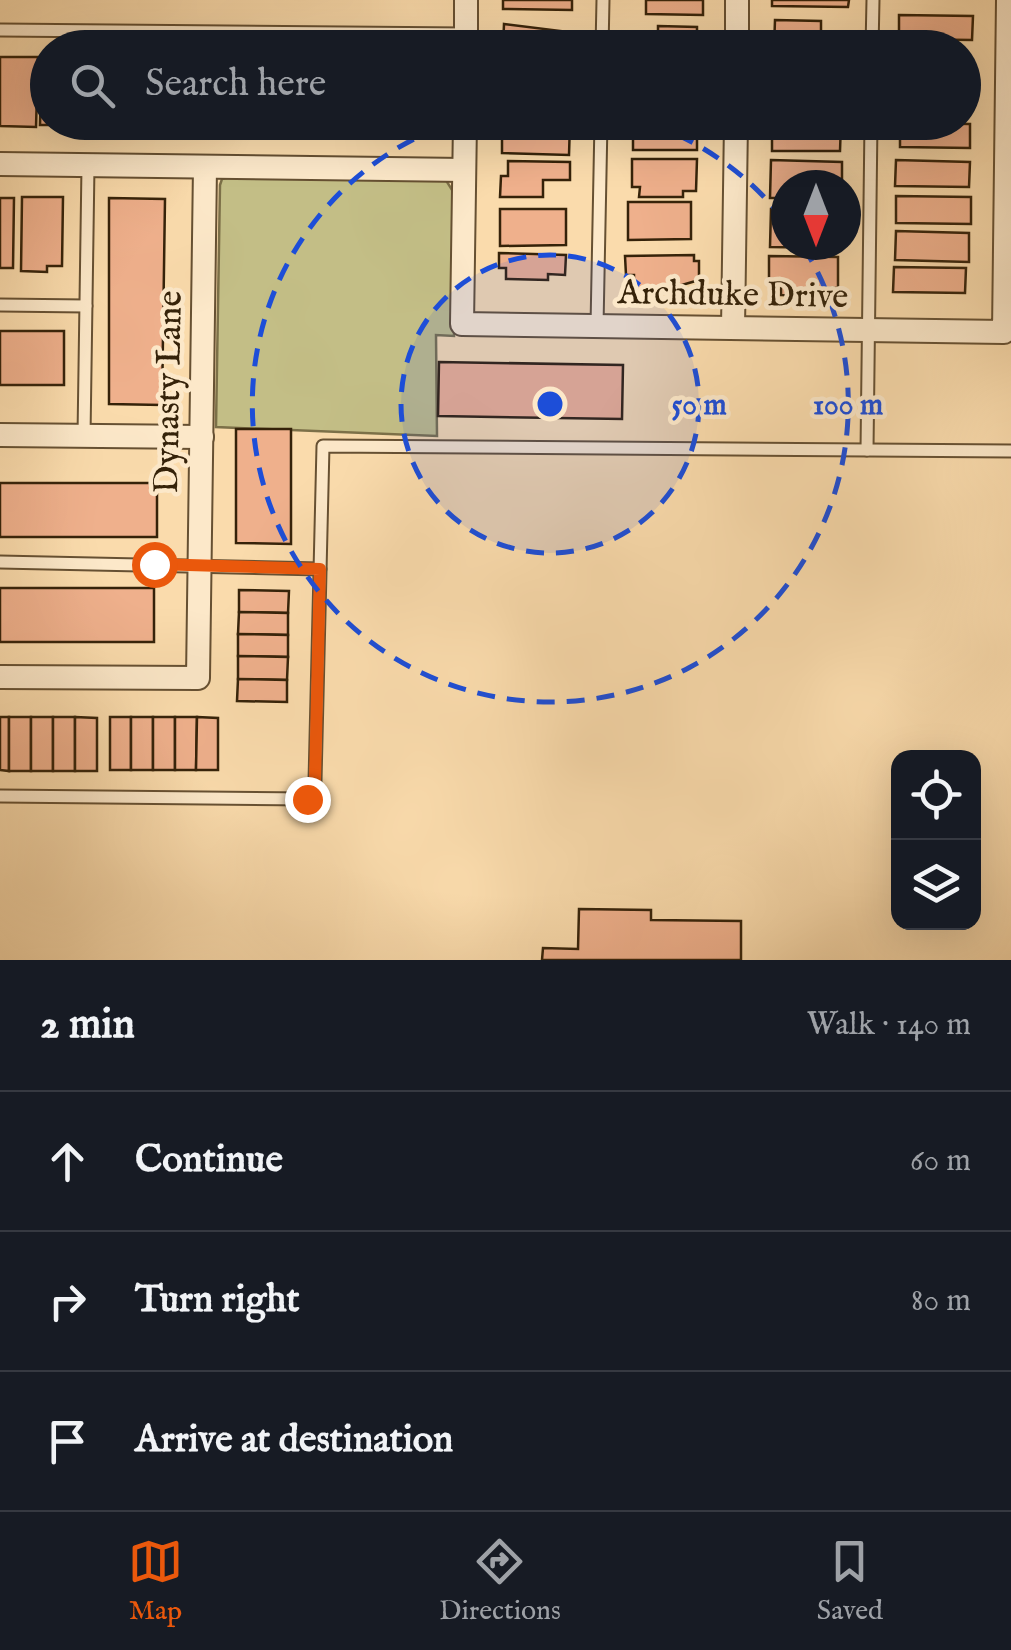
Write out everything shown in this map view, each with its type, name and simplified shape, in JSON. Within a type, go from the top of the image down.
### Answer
[{"type":"street","points":[[466,0],[466,30]]},
{"type":"street","points":[[737,0],[737,30]]},
{"type":"street","points":[[1008,0],[1009,34]]},
{"type":"street","name":"Archduke Drive","points":[[464,170],[462,324],[1004,332],[1009,34]]},
{"type":"street","points":[[0,164],[464,170],[464,140]]},
{"type":"street","points":[[733,328],[736,140]]},
{"type":"street","name":"Dynasty Lane","points":[[0,677],[198,678],[205,166]]},
{"type":"street","points":[[0,435],[202,437]]},
{"type":"lane","points":[[602,30],[603,0]]},
{"type":"lane","points":[[872,30],[873,0]]},
{"type":"lane","points":[[0,30],[30,31]]},
{"type":"lane","points":[[597,326],[601,140]]},
{"type":"lane","points":[[866,450],[871,140]]},
{"type":"lane","points":[[84,436],[88,165]]},
{"type":"lane","points":[[0,305],[86,306]]},
{"type":"lane","points":[[0,796],[307,799],[315,780],[322,446],[1011,451]]},
{"type":"lane","points":[[0,562],[320,569]]},
{"type":"shaded area","points":[[444,177],[454,193],[454,336],[436,335],[437,436],[216,427],[220,185],[222,179]]},
{"type":"building","points":[[503,0],[572,0],[572,10],[503,9]]},
{"type":"building","points":[[646,0],[703,0],[703,15],[646,14]]},
{"type":"building","points":[[772,0],[849,0],[848,7],[772,6]]},
{"type":"building","points":[[899,15],[973,16],[972,30],[899,30]]},
{"type":"building","points":[[775,20],[821,21],[821,30],[775,30]]},
{"type":"building","points":[[504,24],[553,30],[504,30]]},
{"type":"building","points":[[658,26],[697,27],[697,30],[658,30]]},
{"type":"building","points":[[0,57],[30,57],[30,127],[0,126]]},
{"type":"building","points":[[502,140],[569,140],[569,155],[502,153]]},
{"type":"building","points":[[633,140],[697,140],[697,150],[633,150]]},
{"type":"building","points":[[772,140],[840,140],[840,151],[772,151]]},
{"type":"building","points":[[900,140],[970,140],[970,148],[900,147]]},
{"type":"building","points":[[632,159],[697,159],[696,191],[683,191],[683,197],[639,197],[640,187],[632,187]]},
{"type":"building","points":[[771,160],[842,162],[842,170],[771,170],[770,198]]},
{"type":"building","points":[[896,160],[970,162],[969,187],[895,186]]},
{"type":"building","points":[[508,161],[570,162],[570,180],[543,180],[543,197],[500,197],[501,176],[508,176]]},
{"type":"building","points":[[896,196],[971,197],[971,224],[896,223]]},
{"type":"building","points":[[22,197],[63,197],[62,266],[47,266],[47,272],[21,271]]},
{"type":"building","points":[[0,198],[14,198],[13,268],[0,268]]},
{"type":"building","points":[[109,198],[165,199],[162,405],[109,404]]},
{"type":"building","points":[[628,202],[691,202],[691,239],[628,240]]},
{"type":"building","points":[[500,209],[566,209],[566,245],[500,246]]},
{"type":"building","points":[[896,231],[969,233],[969,262],[895,260]]},
{"type":"building","points":[[499,253],[566,255],[565,275],[548,274],[548,280],[506,279],[506,268],[499,268]]},
{"type":"building","points":[[694,255],[694,261],[699,261],[699,280],[682,285],[682,291],[634,292],[634,275],[626,275],[625,256]]},
{"type":"building","points":[[769,256],[771,260],[838,260],[838,288],[825,288],[824,296],[781,295],[781,281],[769,280]]},
{"type":"building","points":[[894,267],[966,268],[965,293],[893,292]]},
{"type":"building","points":[[0,331],[64,331],[64,385],[0,385]]},
{"type":"building","points":[[439,362],[623,365],[622,419],[438,416]]},
{"type":"building","points":[[236,429],[291,429],[291,544],[236,543]]},
{"type":"building","points":[[0,483],[157,483],[157,537],[0,537]]},
{"type":"building","points":[[0,588],[154,588],[154,642],[0,642]]},
{"type":"building","points":[[239,590],[289,591],[288,613],[239,612]]},
{"type":"building","points":[[239,612],[288,613],[288,635],[238,634]]},
{"type":"building","points":[[238,634],[288,635],[288,657],[238,656]]},
{"type":"building","points":[[238,656],[288,657],[287,680],[238,679]]},
{"type":"building","points":[[238,679],[287,680],[287,702],[237,701]]},
{"type":"building","points":[[0,717],[9,717],[9,771],[0,770]]},
{"type":"building","points":[[9,717],[31,717],[31,771],[9,771]]},
{"type":"building","points":[[31,717],[53,717],[53,771],[31,771]]},
{"type":"building","points":[[53,717],[75,717],[75,771],[53,771]]},
{"type":"building","points":[[75,717],[97,718],[97,771],[75,771]]},
{"type":"building","points":[[110,717],[131,717],[131,770],[110,770]]},
{"type":"building","points":[[131,717],[153,717],[153,770],[131,770]]},
{"type":"building","points":[[153,717],[175,717],[175,770],[153,770]]},
{"type":"building","points":[[175,717],[197,717],[196,770],[175,770]]},
{"type":"building","points":[[197,717],[218,718],[218,770],[196,770]]},
{"type":"building","points":[[579,909],[651,910],[651,920],[741,921],[741,960],[542,960],[543,948],[578,949]]},
{"type":"route","points":[[154,564],[320,569],[315,780],[307,799]]}]
